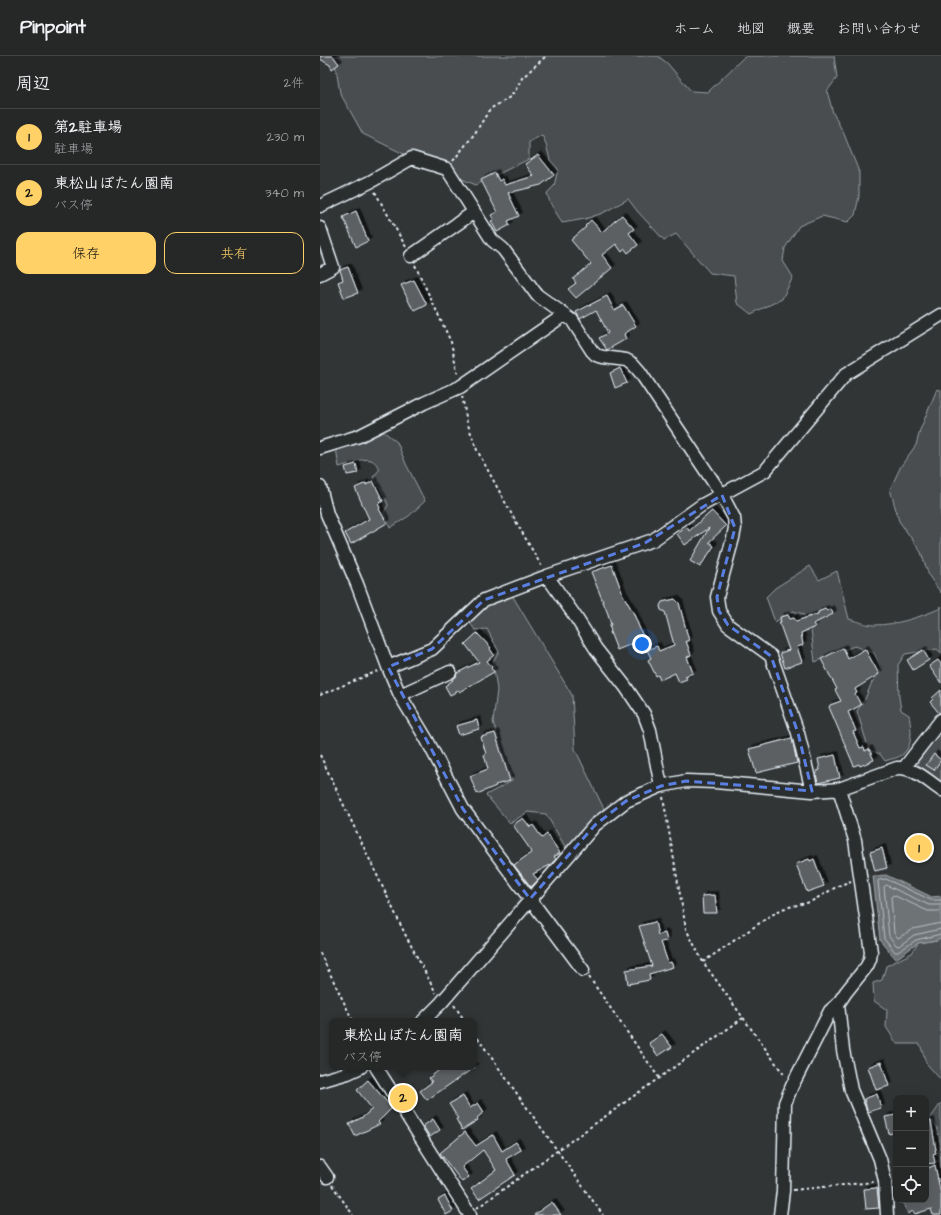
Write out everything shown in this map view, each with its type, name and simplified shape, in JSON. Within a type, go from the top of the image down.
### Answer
[{"type":"street","points":[[320,206],[370,182],[412,158],[447,169],[492,240],[503,249],[537,295],[572,320],[596,355],[626,360],[633,364],[640,372],[722,495],[734,518],[735,528],[717,597],[719,612],[728,625],[771,656],[798,733],[812,791]]},
{"type":"street","points":[[411,256],[474,212]]},
{"type":"street","points":[[320,228],[333,267],[320,274]]},
{"type":"street","points":[[320,448],[359,436],[424,403],[460,387],[564,315]]},
{"type":"street","points":[[388,667],[432,649],[484,600],[547,576],[653,540],[702,505],[765,471],[846,374],[941,316]]},
{"type":"street","points":[[320,487],[327,514],[357,584],[400,695],[427,740],[463,809],[584,970]]},
{"type":"street","points":[[547,576],[596,649],[644,714],[650,730],[662,786]]},
{"type":"street","points":[[400,695],[450,672]]},
{"type":"street","points":[[904,768],[941,720]]},
{"type":"street","points":[[426,1018],[444,1000],[530,899],[600,821],[626,801],[662,786],[686,782],[812,791],[839,789],[897,768],[904,768],[922,776],[941,790]]},
{"type":"street","points":[[780,1215],[783,1191],[785,1103],[830,1011],[838,1004],[867,966],[871,952],[855,840],[839,789]]},
{"type":"street","points":[[838,1004],[843,1050],[851,1090],[880,1159],[885,1181],[887,1215]]},
{"type":"street","points":[[320,1081],[354,1070]]},
{"type":"street","points":[[378,1070],[470,1215]]},
{"type":"street","points":[[320,1167],[327,1177]]},
{"type":"path","points":[[447,169],[475,133],[490,109],[510,97],[522,78],[546,56]]},
{"type":"path","points":[[320,695],[388,667]]},
{"type":"path","points":[[320,755],[405,934],[444,1000],[462,1018]]},
{"type":"path","points":[[662,786],[686,929],[703,962],[792,1086]]},
{"type":"path","points":[[703,962],[782,909],[789,906],[810,902],[838,886],[860,879]]},
{"type":"path","points":[[320,953],[352,1018]]},
{"type":"path","points":[[584,970],[659,1078]]},
{"type":"path","points":[[470,1215],[558,1150],[743,1018]]},
{"type":"path","points":[[477,1037],[604,1215]]},
{"type":"path","points":[[327,1177],[353,1215]]},
{"type":"path","points":[[783,1191],[885,1181]]},
{"type":"highlighted area","points":[[722,495],[735,528],[717,597],[719,611],[728,625],[771,656],[798,733],[812,791],[686,781],[661,786],[626,801],[595,825],[530,899],[463,809],[388,667],[432,649],[484,600],[645,543]]},
{"type":"shaded area","points":[[334,56],[658,56],[667,63],[691,91],[708,92],[743,58],[748,56],[834,56],[837,78],[827,91],[833,113],[844,134],[859,172],[859,196],[855,215],[848,222],[822,216],[799,226],[785,248],[783,261],[793,277],[782,299],[751,314],[737,303],[734,276],[710,273],[676,234],[664,240],[628,199],[603,213],[585,219],[562,223],[548,198],[547,193],[554,186],[558,169],[550,160],[542,135],[529,142],[529,159],[476,185],[412,158],[363,134],[340,93]]},
{"type":"shaded area","points":[[937,389],[941,390],[941,593],[929,576],[921,552],[899,521],[890,489],[901,466],[916,445],[920,430]]},
{"type":"shaded area","points":[[384,432],[397,442],[406,464],[425,501],[409,516],[390,528],[384,512],[388,505],[381,489],[373,477],[380,469],[373,461],[367,459],[359,460],[339,467],[336,448]]},
{"type":"shaded area","points":[[810,566],[819,580],[837,571],[849,619],[868,624],[883,625],[908,620],[941,608],[941,653],[937,649],[905,654],[898,665],[901,710],[909,715],[911,730],[909,746],[903,754],[899,756],[885,761],[880,754],[869,750],[857,711],[865,699],[872,682],[881,669],[874,653],[854,646],[815,662],[811,629],[803,614],[793,611],[775,622],[766,597],[775,588]]},
{"type":"shaded area","points":[[512,595],[572,695],[575,749],[604,809],[566,848],[546,814],[528,812],[510,823],[486,795],[512,781],[493,722],[497,690],[493,661],[499,652],[487,629],[475,630],[469,621],[482,607]]},
{"type":"shaded area","points":[[941,727],[941,781],[917,764],[916,760]]},
{"type":"shaded area","points":[[941,937],[941,1080],[926,1063],[920,1044],[897,1044],[886,1027],[887,1010],[874,1001],[873,983],[882,980],[886,966],[912,953],[918,943],[937,940]]},
{"type":"shaded area","points":[[941,1103],[941,1174],[940,1143],[937,1127],[930,1119]]},
{"type":"water","points":[[886,875],[932,897],[941,896],[941,937],[937,940],[918,943],[896,959],[880,940],[873,876]]},
{"type":"building","points":[[320,56],[333,56],[339,64],[332,69],[330,65],[320,59]]},
{"type":"building","points":[[538,155],[554,175],[541,185],[508,193],[519,216],[508,221],[510,225],[497,232],[491,221],[494,220],[491,215],[497,212],[481,180],[495,173],[499,181],[502,179],[505,185],[534,176],[525,164]]},
{"type":"building","points":[[356,211],[368,241],[356,247],[343,217]]},
{"type":"building","points":[[622,215],[634,229],[629,233],[638,245],[628,253],[625,249],[622,252],[616,244],[602,255],[612,268],[576,298],[568,289],[576,283],[573,279],[591,264],[571,240],[586,227],[585,226],[591,220],[602,232]]},
{"type":"building","points":[[348,267],[358,293],[344,298],[338,282],[343,280],[340,270]]},
{"type":"building","points":[[414,280],[427,305],[415,311],[401,285]]},
{"type":"building","points":[[607,296],[614,310],[623,305],[636,326],[624,334],[626,339],[607,350],[599,338],[608,333],[596,310],[580,319],[576,312]]},
{"type":"building","points":[[620,368],[627,383],[615,388],[610,373]]},
{"type":"building","points":[[356,464],[358,473],[347,475],[345,467]]},
{"type":"building","points":[[373,481],[383,501],[378,504],[379,509],[387,523],[351,544],[345,533],[369,519],[355,488]]},
{"type":"building","points":[[712,511],[726,526],[709,542],[714,546],[700,567],[690,561],[709,528],[685,545],[677,534],[687,527],[689,531]]},
{"type":"building","points":[[612,565],[623,595],[633,612],[644,639],[617,650],[610,632],[609,625],[611,625],[608,614],[591,572]]},
{"type":"building","points":[[675,599],[679,603],[689,641],[686,641],[691,655],[687,657],[693,673],[685,676],[687,679],[679,682],[675,673],[660,680],[658,675],[656,676],[648,660],[651,658],[647,650],[657,646],[659,651],[674,645],[665,612],[661,610],[660,606],[662,602]]},
{"type":"building","points":[[825,609],[827,611],[831,609],[833,614],[813,624],[815,627],[801,633],[803,645],[797,647],[802,662],[785,668],[780,653],[789,650],[779,622],[781,622],[780,617],[788,615],[790,619],[794,618],[796,621],[818,614],[818,612]]},
{"type":"building","points":[[477,633],[491,648],[490,649],[494,655],[487,661],[494,672],[459,692],[458,691],[450,695],[445,686],[456,677],[457,673],[479,662],[465,644]]},
{"type":"building","points":[[843,648],[848,659],[865,649],[879,674],[855,689],[857,693],[855,694],[861,705],[848,712],[856,731],[853,732],[860,748],[864,747],[865,751],[869,749],[874,760],[860,766],[859,764],[854,766],[829,707],[830,705],[841,701],[835,690],[837,689],[821,659]]},
{"type":"building","points":[[923,650],[929,660],[913,670],[907,660]]},
{"type":"building","points":[[938,660],[941,664],[941,683],[929,666]]},
{"type":"building","points":[[941,690],[941,713],[939,713],[930,702],[933,699],[932,698]]},
{"type":"building","points":[[477,720],[479,729],[459,735],[456,726]]},
{"type":"building","points":[[495,733],[510,781],[495,785],[496,786],[477,794],[470,776],[488,769],[484,755],[486,754],[481,737]]},
{"type":"building","points":[[792,738],[797,763],[756,773],[749,749]]},
{"type":"building","points":[[934,754],[941,760],[934,770],[926,765]]},
{"type":"building","points":[[835,755],[840,778],[818,783],[816,774],[817,771],[820,770],[818,759]]},
{"type":"building","points":[[523,818],[530,827],[533,825],[542,838],[547,834],[560,853],[554,857],[556,859],[550,865],[533,874],[538,880],[531,887],[514,865],[532,852],[513,825]]},
{"type":"building","points":[[882,848],[887,868],[875,871],[870,852]]},
{"type":"building","points":[[809,859],[810,861],[814,859],[824,886],[807,892],[796,864]]},
{"type":"building","points":[[715,895],[717,913],[703,913],[702,896]]},
{"type":"building","points":[[655,922],[658,935],[665,933],[667,941],[661,942],[668,963],[671,962],[673,967],[649,974],[650,980],[628,984],[626,970],[652,966],[639,926]]},
{"type":"building","points":[[662,1034],[672,1047],[658,1056],[649,1043]]},
{"type":"building","points":[[881,1062],[889,1086],[876,1090],[868,1067]]},
{"type":"building","points":[[439,1070],[471,1070],[427,1100],[420,1091],[432,1082],[429,1078]]},
{"type":"building","points":[[368,1080],[392,1108],[378,1122],[380,1124],[355,1136],[349,1124],[363,1117],[372,1109],[357,1090]]},
{"type":"building","points":[[877,1094],[881,1108],[868,1112],[864,1099]]},
{"type":"building","points":[[463,1096],[470,1108],[478,1103],[484,1112],[477,1118],[478,1120],[462,1130],[456,1119],[458,1118],[449,1104]]},
{"type":"building","points":[[893,1116],[893,1133],[889,1134],[885,1117]]},
{"type":"building","points":[[433,1119],[440,1130],[430,1137],[423,1126]]},
{"type":"building","points":[[929,1121],[931,1121],[936,1153],[933,1154],[935,1163],[929,1164],[929,1131]]},
{"type":"building","points":[[465,1132],[476,1146],[493,1135],[502,1151],[516,1142],[521,1150],[506,1159],[515,1175],[479,1199],[471,1189],[496,1170],[483,1150],[462,1167],[469,1177],[462,1182],[440,1153]]},
{"type":"building","points":[[935,1165],[941,1195],[941,1215],[933,1215],[931,1209],[915,1214],[913,1211],[908,1214],[903,1203],[929,1203],[929,1168]]},
{"type":"building","points":[[877,1188],[879,1208],[866,1209],[864,1189]]},
{"type":"building","points":[[445,1196],[453,1211],[446,1215],[438,1200]]},
{"type":"building","points":[[552,1202],[561,1215],[534,1215]]},
{"type":"place","name":"第2駐車場","points":[[919,848]]},
{"type":"place","name":"東松山ぼたん園南","points":[[403,1098]]}]
